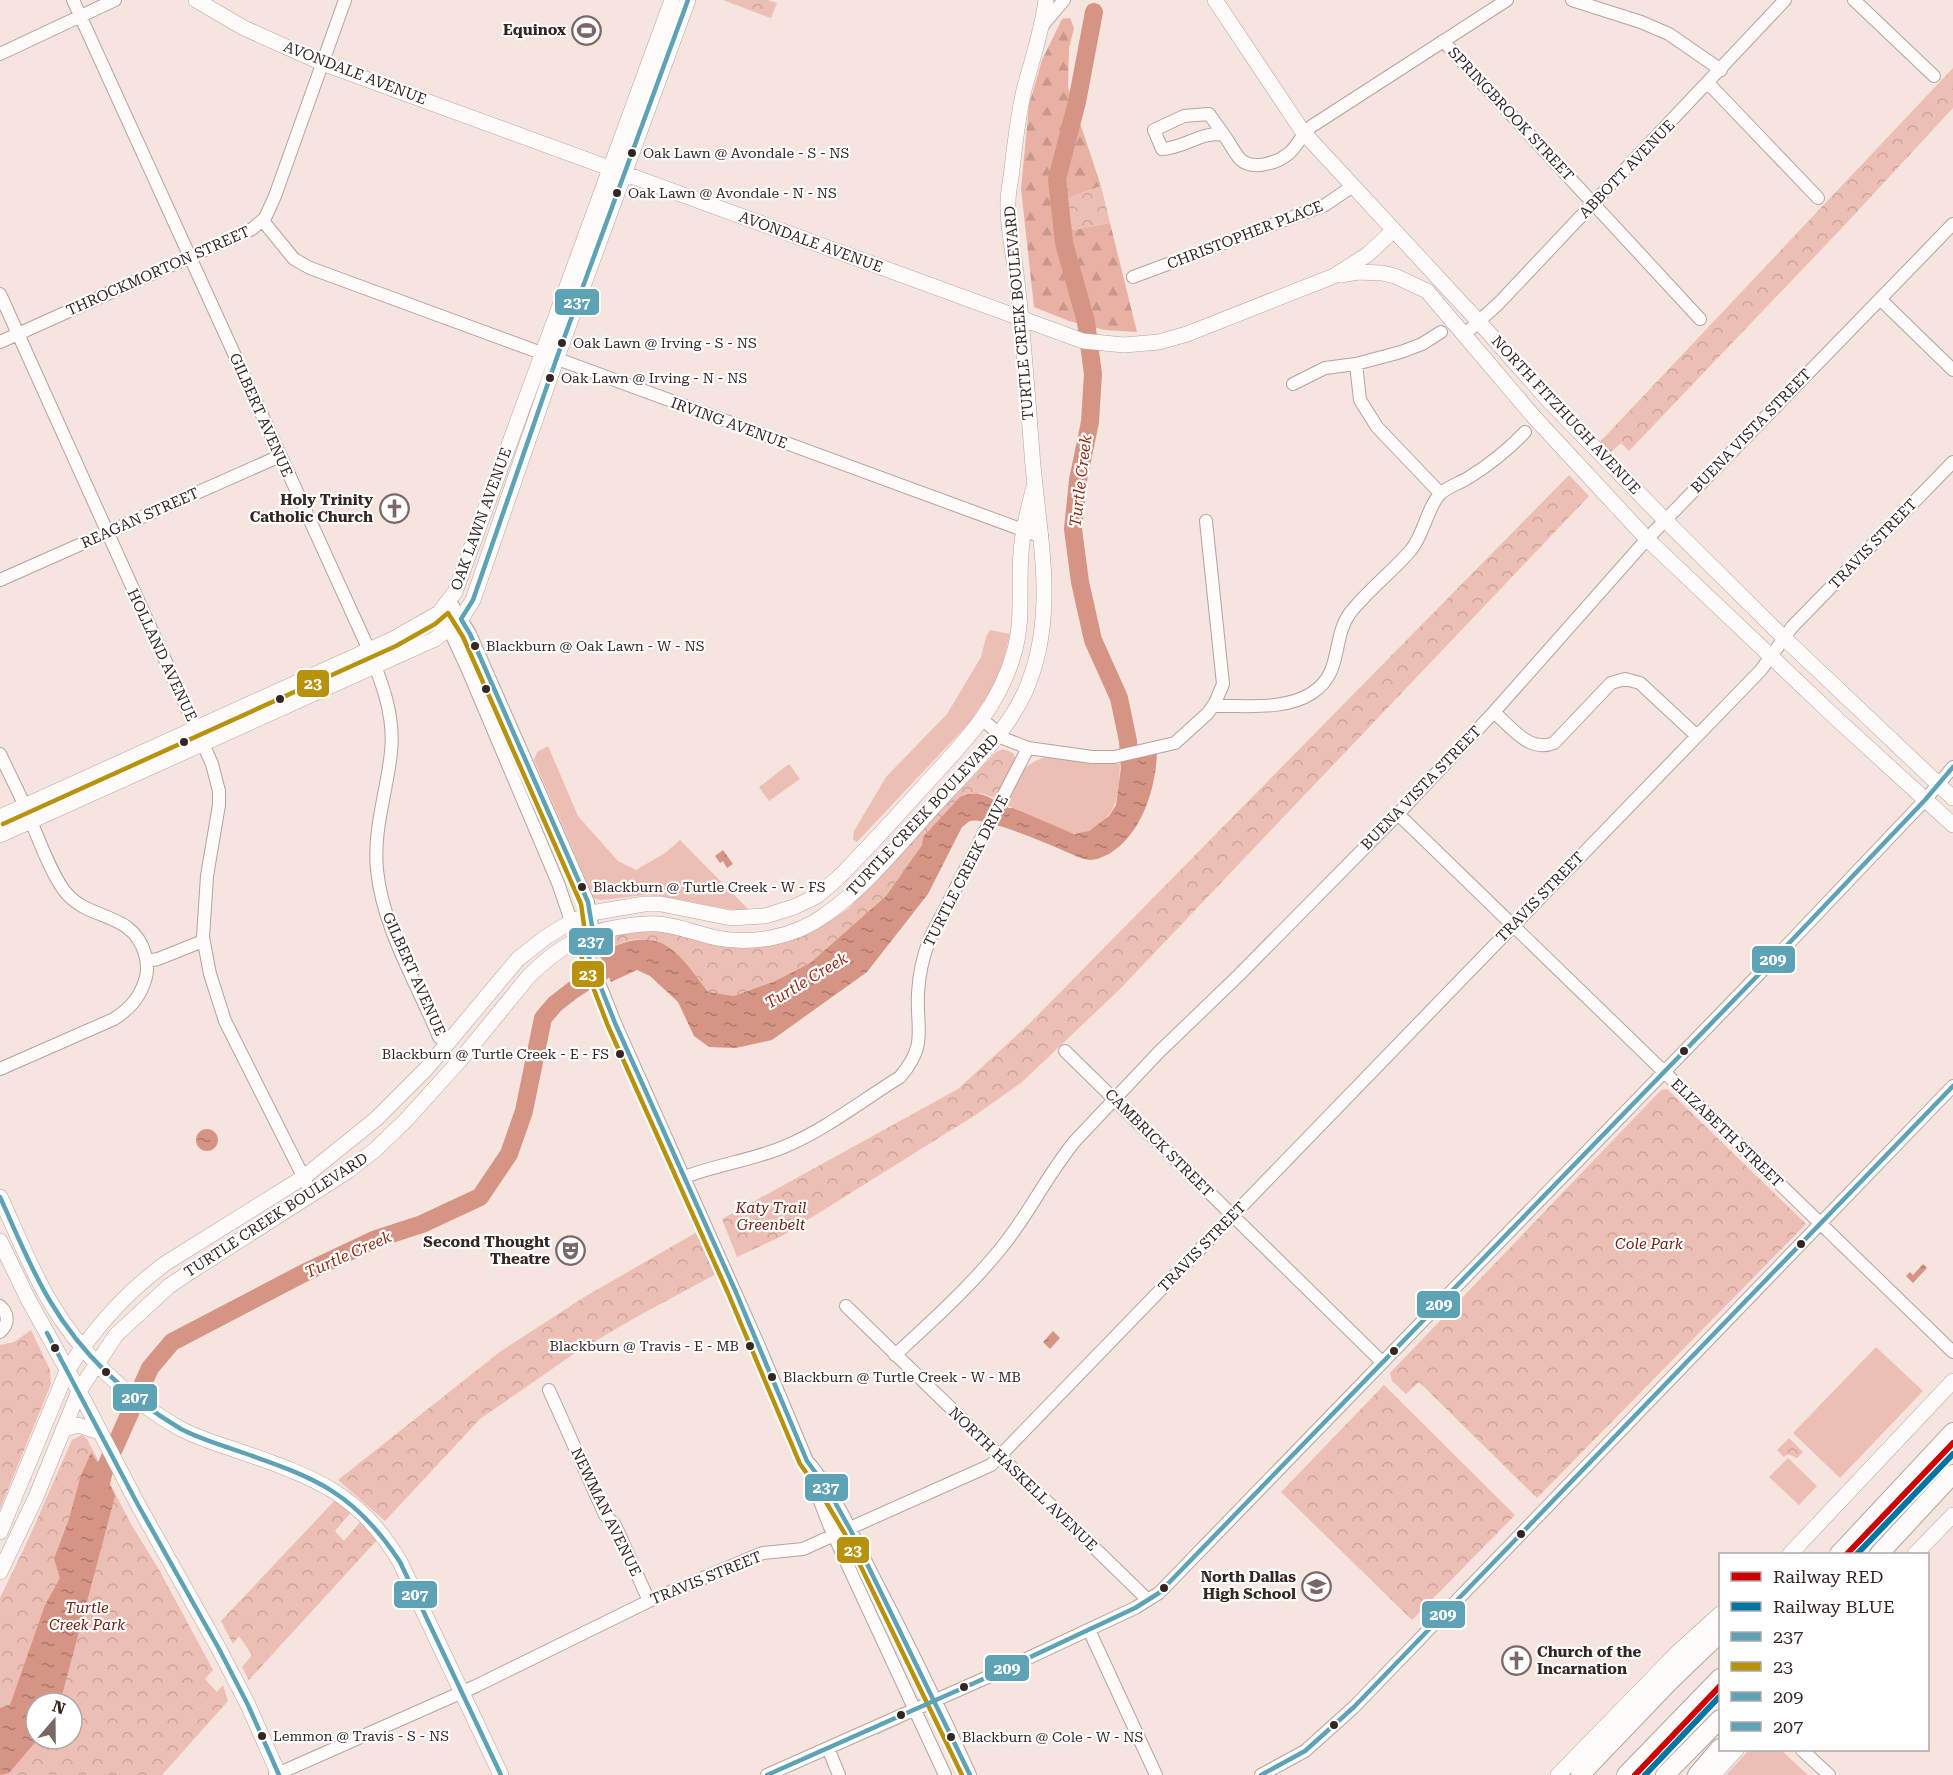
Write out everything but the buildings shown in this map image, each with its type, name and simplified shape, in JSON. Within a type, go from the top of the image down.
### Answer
[{"type":"highway","points":[[1840,1553],[1953,1432]]},
{"type":"highway","points":[[1880,1553],[1953,1474]]},
{"type":"highway","points":[[1580,1775],[1670,1681],[1719,1634]]},
{"type":"highway","points":[[1626,1775],[1719,1679]]},
{"type":"highway","points":[[1665,1775],[1719,1720]]},
{"type":"highway","points":[[1697,1775],[1719,1749]]},
{"type":"main road","name":"AVONDALE AVENUE","points":[[196,0],[244,28],[322,63],[1075,339],[1099,344],[1141,344],[1173,339],[1187,334],[1334,276],[1367,255],[1394,230]]},
{"type":"main road","points":[[1040,33],[1046,0]]},
{"type":"main road","name":"NORTH FITZHUGH AVENUE","points":[[1215,0],[1303,132],[1550,402],[1784,638],[1953,798]]},
{"type":"main road","name":"OAK LAWN AVENUE","points":[[0,817],[419,626],[439,613],[450,601],[467,564],[610,168],[682,1]]},
{"type":"main road","name":"OAK LAWN AVENUE","points":[[0,835],[435,639],[461,619],[474,600],[556,360],[624,174],[682,1]]},
{"type":"main road","name":"TURTLE CREEK BOULEVARD","points":[[0,1572],[36,1497],[79,1391],[116,1335],[169,1286],[348,1171],[389,1137],[462,1059],[528,976],[540,965],[577,938],[593,932],[643,924],[675,926],[718,938],[739,940],[771,938],[800,929],[824,916],[872,874],[999,734],[1029,681],[1043,630],[1045,609],[1042,537],[1035,481],[1027,321],[1008,203],[1018,119],[1040,33]]},
{"type":"main road","name":"AVONDALE AVENUE","points":[[1334,276],[1358,272],[1382,273],[1402,279],[1427,291]]},
{"type":"main road","name":"NORTH FITZHUGH AVENUE","points":[[1427,291],[1534,417],[1647,539],[1953,825]]},
{"type":"main road","points":[[1534,417],[1550,402]]},
{"type":"main road","name":"TURTLE CREEK BOULEVARD","points":[[0,1532],[67,1371],[82,1347],[104,1320],[147,1277],[197,1242],[304,1177],[376,1119],[426,1069],[518,959],[546,937],[591,913],[644,904],[661,904],[731,918],[765,916],[794,907],[817,896],[857,859],[983,720],[998,695],[1008,673],[1020,626],[1023,530],[1035,481]]},
{"type":"main road","points":[[495,482],[512,489]]},
{"type":"main road","points":[[1020,626],[1043,630]]},
{"type":"main road","points":[[25,806],[31,821]]},
{"type":"main road","points":[[857,859],[872,874]]},
{"type":"main road","points":[[447,1044],[462,1059]]},
{"type":"main road","points":[[0,1197],[50,1302],[64,1324],[96,1363],[149,1408],[192,1434],[306,1475],[339,1493],[380,1531],[400,1562],[501,1775]]},
{"type":"main road","points":[[0,1241],[28,1299],[79,1391],[94,1426],[219,1649],[248,1705],[278,1774]]},
{"type":"main road","points":[[197,1242],[209,1259]]},
{"type":"main road","points":[[1791,1553],[1953,1381]]},
{"type":"main road","points":[[63,1430],[78,1425],[94,1426]]},
{"type":"main road","points":[[1916,1553],[1953,1515]]},
{"type":"main road","points":[[1558,1775],[1678,1652],[1719,1615]]},
{"type":"main road","points":[[1713,1775],[1735,1751]]},
{"type":"street","name":"GILBERT AVENUE","points":[[73,0],[375,666],[389,709],[392,738],[377,838],[377,869],[382,901],[393,932],[439,1037],[447,1044]]},
{"type":"street","points":[[0,54],[81,18],[115,0]]},
{"type":"street","name":"THROCKMORTON STREET","points":[[0,342],[252,229],[263,221],[275,196],[345,0]]},
{"type":"street","name":"TURTLE CREEK BOULEVARD","points":[[1040,33],[1064,0]]},
{"type":"street","points":[[1224,135],[1211,134],[1174,149],[1162,149],[1154,130],[1184,116],[1209,114],[1224,135],[1240,159],[1245,163],[1261,166],[1290,154],[1303,132],[1507,0]]},
{"type":"street","points":[[1572,0],[1641,22],[1669,34],[1720,70]]},
{"type":"street","name":"ABBOTT AVENUE","points":[[1465,334],[1594,203],[1785,0]]},
{"type":"street","points":[[1854,0],[1934,76]]},
{"type":"street","name":"SPRINGBROOK STREET","points":[[1443,41],[1700,319]]},
{"type":"street","points":[[1708,83],[1818,198]]},
{"type":"street","name":"CHRISTOPHER PLACE","points":[[1133,277],[1325,205],[1353,186]]},
{"type":"street","name":"IRVING AVENUE","points":[[263,221],[300,264],[1042,537]]},
{"type":"street","name":"BUENA VISTA STREET","points":[[895,1355],[965,1288],[1004,1246],[1062,1157],[1114,1099],[1158,1052],[1239,975],[1398,814],[1494,712],[1647,539],[1953,224]]},
{"type":"street","name":"HOLLAND AVENUE","points":[[0,294],[106,532],[204,743],[216,779],[219,805],[207,876],[203,941],[210,974],[225,1021],[312,1194]]},
{"type":"street","points":[[1880,299],[1953,370]]},
{"type":"street","points":[[1293,384],[1326,368],[1356,364],[1401,352],[1422,344],[1441,332]]},
{"type":"street","points":[[1356,364],[1360,400],[1377,427],[1440,493]]},
{"type":"street","points":[[1213,706],[1287,704],[1313,692],[1322,684],[1336,658],[1343,624],[1351,612],[1411,549],[1421,535],[1440,493],[1468,478],[1509,449],[1525,432]]},
{"type":"street","name":"REAGAN STREET","points":[[0,580],[280,456]]},
{"type":"street","name":"TRAVIS STREET","points":[[278,1774],[462,1692],[647,1596],[763,1553],[803,1549],[991,1465],[1761,670],[1792,627],[1953,462]]},
{"type":"street","points":[[983,720],[1005,739],[1028,748],[1092,757],[1114,757],[1175,743],[1198,724],[1213,706],[1221,688],[1206,521]]},
{"type":"street","points":[[450,601],[470,634],[591,913],[593,932],[588,955]]},
{"type":"street","points":[[439,613],[449,629],[503,752],[558,883],[577,938],[588,955],[611,1013],[685,1177],[807,1461],[814,1486],[834,1536],[945,1775]]},
{"type":"street","points":[[1494,712],[1525,740],[1539,746],[1547,746],[1554,743],[1611,683],[1626,679],[1640,682],[1697,736]]},
{"type":"street","points":[[1221,688],[1246,705]]},
{"type":"street","points":[[503,752],[519,746]]},
{"type":"street","name":"TURTLE CREEK DRIVE","points":[[685,1177],[762,1155],[802,1139],[900,1077],[911,1062],[918,1045],[920,1032],[917,995],[924,954],[941,914],[1028,748]]},
{"type":"street","points":[[0,754],[25,806]]},
{"type":"street","points":[[767,1775],[1089,1630],[1159,1593],[1925,801],[1953,767]]},
{"type":"street","name":"ELIZABETH STREET","points":[[1398,814],[1953,1352]]},
{"type":"street","points":[[0,1069],[114,1019],[133,1004],[144,985],[147,971],[147,961],[140,941],[127,926],[78,902],[67,894],[55,874],[31,821]]},
{"type":"street","points":[[147,961],[158,959],[203,941]]},
{"type":"street","name":"CAMBRICK STREET","points":[[1065,1050],[1382,1362]]},
{"type":"street","points":[[1261,1775],[1305,1751],[1354,1707],[1953,1086]]},
{"type":"street","points":[[0,1306],[7,1319],[0,1332]]},
{"type":"street","name":"NORTH HASKELL AVENUE","points":[[846,1306],[1148,1600]]},
{"type":"street","name":"NEWMAN AVENUE","points":[[549,1390],[605,1515],[615,1525],[647,1596]]},
{"type":"street","points":[[807,1461],[826,1483],[850,1529],[936,1700],[969,1775]]},
{"type":"street","points":[[1089,1630],[1156,1775]]},
{"type":"street","points":[[828,1749],[839,1775]]},
{"type":"street","points":[[1804,1751],[1829,1775]]},
{"type":"green space","points":[[723,0],[768,0],[777,3],[771,18]]},
{"type":"green space","points":[[1070,18],[1074,28],[1069,48],[1068,87],[1101,186],[1066,199],[1073,230],[1110,223],[1137,332],[1105,330],[1069,321],[1034,307],[1021,189],[1029,105],[1042,60],[1062,19]]},
{"type":"green space","points":[[1953,68],[1953,108],[1840,230],[1629,451],[1621,443],[1609,453],[1598,444]]},
{"type":"green space","points":[[1101,186],[1110,223],[1073,230],[1066,199]]},
{"type":"green space","name":"Katy Trail Greenbelt","points":[[1569,475],[1589,496],[1119,990],[1021,1083],[977,1114],[782,1236],[737,1257],[722,1219],[958,1089],[1030,1023]]},
{"type":"green space","points":[[990,630],[1010,634],[1001,668],[991,689],[970,722],[857,842],[853,839],[854,831],[886,777],[947,714],[981,657]]},
{"type":"green space","points":[[548,746],[578,816],[618,861],[636,870],[665,853],[680,840],[750,911],[726,909],[656,896],[600,900],[594,898],[534,760],[537,752]]},
{"type":"green space","points":[[1003,749],[1013,753],[1016,760],[998,799],[980,793],[923,837],[922,845],[886,896],[810,963],[775,981],[734,996],[708,992],[679,956],[656,941],[643,939],[628,941],[612,947],[611,936],[638,932],[666,932],[709,944],[740,948],[773,944],[806,933],[849,908],[996,752]]},
{"type":"green space","points":[[1046,757],[1120,764],[1116,800],[1102,822],[1087,832],[1072,833],[1046,824],[1004,804],[1024,769]]},
{"type":"green space","points":[[789,764],[800,779],[769,801],[759,787]]},
{"type":"green space","name":"Cole Park","points":[[1667,1089],[1806,1224],[1537,1498],[1419,1382],[1406,1394],[1392,1381],[1390,1373],[1661,1090]]},
{"type":"green space","name":"Katy Trail Greenbelt","points":[[697,1232],[718,1273],[578,1351],[480,1419],[385,1521],[338,1480],[501,1351],[586,1296]]},
{"type":"green space","points":[[31,1330],[50,1370],[51,1384],[0,1509],[0,1345],[14,1342]]},
{"type":"green space","points":[[1876,1347],[1923,1391],[1840,1478],[1793,1433]]},
{"type":"green space","points":[[1384,1385],[1515,1515],[1412,1620],[1281,1492]]},
{"type":"green space","name":"Turtle Creek Park","points":[[82,1435],[87,1439],[131,1524],[158,1568],[213,1670],[205,1679],[217,1692],[223,1685],[228,1701],[162,1775],[0,1775],[0,1598],[72,1440]]},
{"type":"green space","points":[[1789,1438],[1803,1452],[1797,1458],[1788,1454],[1784,1457],[1777,1450]]},
{"type":"green space","points":[[1788,1458],[1817,1486],[1799,1505],[1769,1477]]},
{"type":"green space","points":[[337,1498],[352,1511],[335,1531],[344,1541],[362,1520],[377,1540],[249,1680],[242,1667],[252,1655],[239,1636],[233,1644],[221,1621]]},
{"type":"green space","points":[[1748,1751],[1782,1751],[1808,1775],[1726,1775]]},
{"type":"water","points":[[1157,752],[1150,795],[1138,822],[1120,845],[1098,859],[1089,860],[1078,857],[991,823],[968,822],[962,827],[928,894],[867,972],[772,1040],[736,1048],[709,1047],[694,1036],[678,1002],[650,976],[637,970],[611,982],[599,953],[619,944],[650,940],[673,951],[696,975],[708,992],[734,996],[775,981],[810,963],[886,896],[922,845],[923,837],[960,797],[980,794],[1074,834],[1089,831],[1109,816],[1116,805],[1122,761]]},
{"type":"water","points":[[723,850],[733,864],[727,868],[723,861],[720,863],[715,856]]},
{"type":"water","points":[[203,1129],[211,1129],[218,1136],[218,1144],[211,1151],[203,1151],[196,1144],[196,1136]]},
{"type":"water","points":[[1923,1264],[1927,1268],[1913,1283],[1906,1276],[1910,1272],[1913,1275]]},
{"type":"water","points":[[1053,1331],[1060,1338],[1050,1349],[1043,1342]]},
{"type":"water","points":[[91,1453],[104,1471],[115,1496],[63,1691],[24,1691],[24,1751],[28,1751],[9,1773],[0,1775],[0,1708],[10,1705],[45,1605],[60,1578],[54,1559],[69,1519],[81,1475]]},
{"type":"waterway","name":"Turtle Creek","points":[[1094,12],[1077,102],[1057,179],[1064,243],[1086,322],[1093,374],[1090,422],[1078,480],[1073,529],[1080,582],[1093,640],[1119,698],[1128,741],[1130,772]]},
{"type":"waterway","name":"Turtle Creek","points":[[98,1494],[104,1471],[150,1368],[172,1342],[304,1273],[376,1239],[422,1224],[480,1197],[509,1154],[524,1111],[543,1018],[555,1004],[573,990],[612,965],[627,961]]},
{"type":"tram line","points":[[877,1734],[901,1723]]},
{"type":"rail line","name":"RED","points":[[1848,1553],[1953,1443]]},
{"type":"rail line","name":"BLUE","points":[[1858,1553],[1953,1454]]},
{"type":"rail line","name":"RED","points":[[1635,1775],[1719,1687]]},
{"type":"rail line","name":"BLUE","points":[[1645,1775],[1719,1697]]},
{"type":"transit line","name":"237","points":[[688,0],[556,360],[473,600],[461,619],[470,634],[588,902],[593,932],[588,955],[615,1023],[735,1290],[807,1461],[827,1488],[851,1531],[970,1775]]},
{"type":"transit line","name":"23","points":[[3,824],[396,646],[435,624],[448,613],[463,637],[581,904],[585,932],[581,956],[608,1026],[728,1293],[800,1464],[845,1534],[962,1775]]},
{"type":"transit line","name":"209","points":[[767,1775],[990,1676],[1135,1608],[1159,1593],[1793,939],[1925,800],[1953,767]]},
{"type":"transit line","name":"209","points":[[1261,1775],[1305,1751],[1354,1707],[1953,1086]]},
{"type":"transit line","name":"207","points":[[0,1197],[50,1301],[91,1357],[124,1389],[161,1417],[188,1433],[268,1461],[312,1480],[332,1491],[367,1519],[400,1562],[501,1775]]},
{"type":"transit line","name":"207","points":[[47,1333],[137,1503],[219,1649],[248,1705],[279,1775]]},
{"type":"place","name":"Equinox","points":[[587,30]]},
{"type":"place","name":"Oak Lawn @ Avondale - S - NS","points":[[632,153]]},
{"type":"place","name":"Oak Lawn @ Avondale - N - NS","points":[[617,193]]},
{"type":"place","name":"Oak Lawn @ Irving - S - NS","points":[[562,343]]},
{"type":"place","name":"Oak Lawn @ Irving - N - NS","points":[[550,378]]},
{"type":"place","name":"Holy Trinity Catholic Church","points":[[394,509]]},
{"type":"place","name":"Blackburn @ Oak Lawn - W - NS","points":[[475,646]]},
{"type":"place","name":"Blackburn @ Turtle Creek - W - FS","points":[[582,887]]},
{"type":"place","name":"Blackburn @ Turtle Creek - E - FS","points":[[620,1054]]},
{"type":"place","name":"Second Thought Theatre","points":[[571,1251]]},
{"type":"place","name":"Blackburn @ Travis - E - MB","points":[[750,1346]]},
{"type":"place","name":"Blackburn @ Turtle Creek - W - MB","points":[[772,1377]]},
{"type":"place","name":"North Dallas High School","points":[[1317,1586]]},
{"type":"place","name":"Church of the Incarnation","points":[[1516,1661]]},
{"type":"place","name":"Lemmon @ Travis - S - NS","points":[[262,1736]]},
{"type":"place","name":"Blackburn @ Cole - W - NS","points":[[951,1737]]}]
